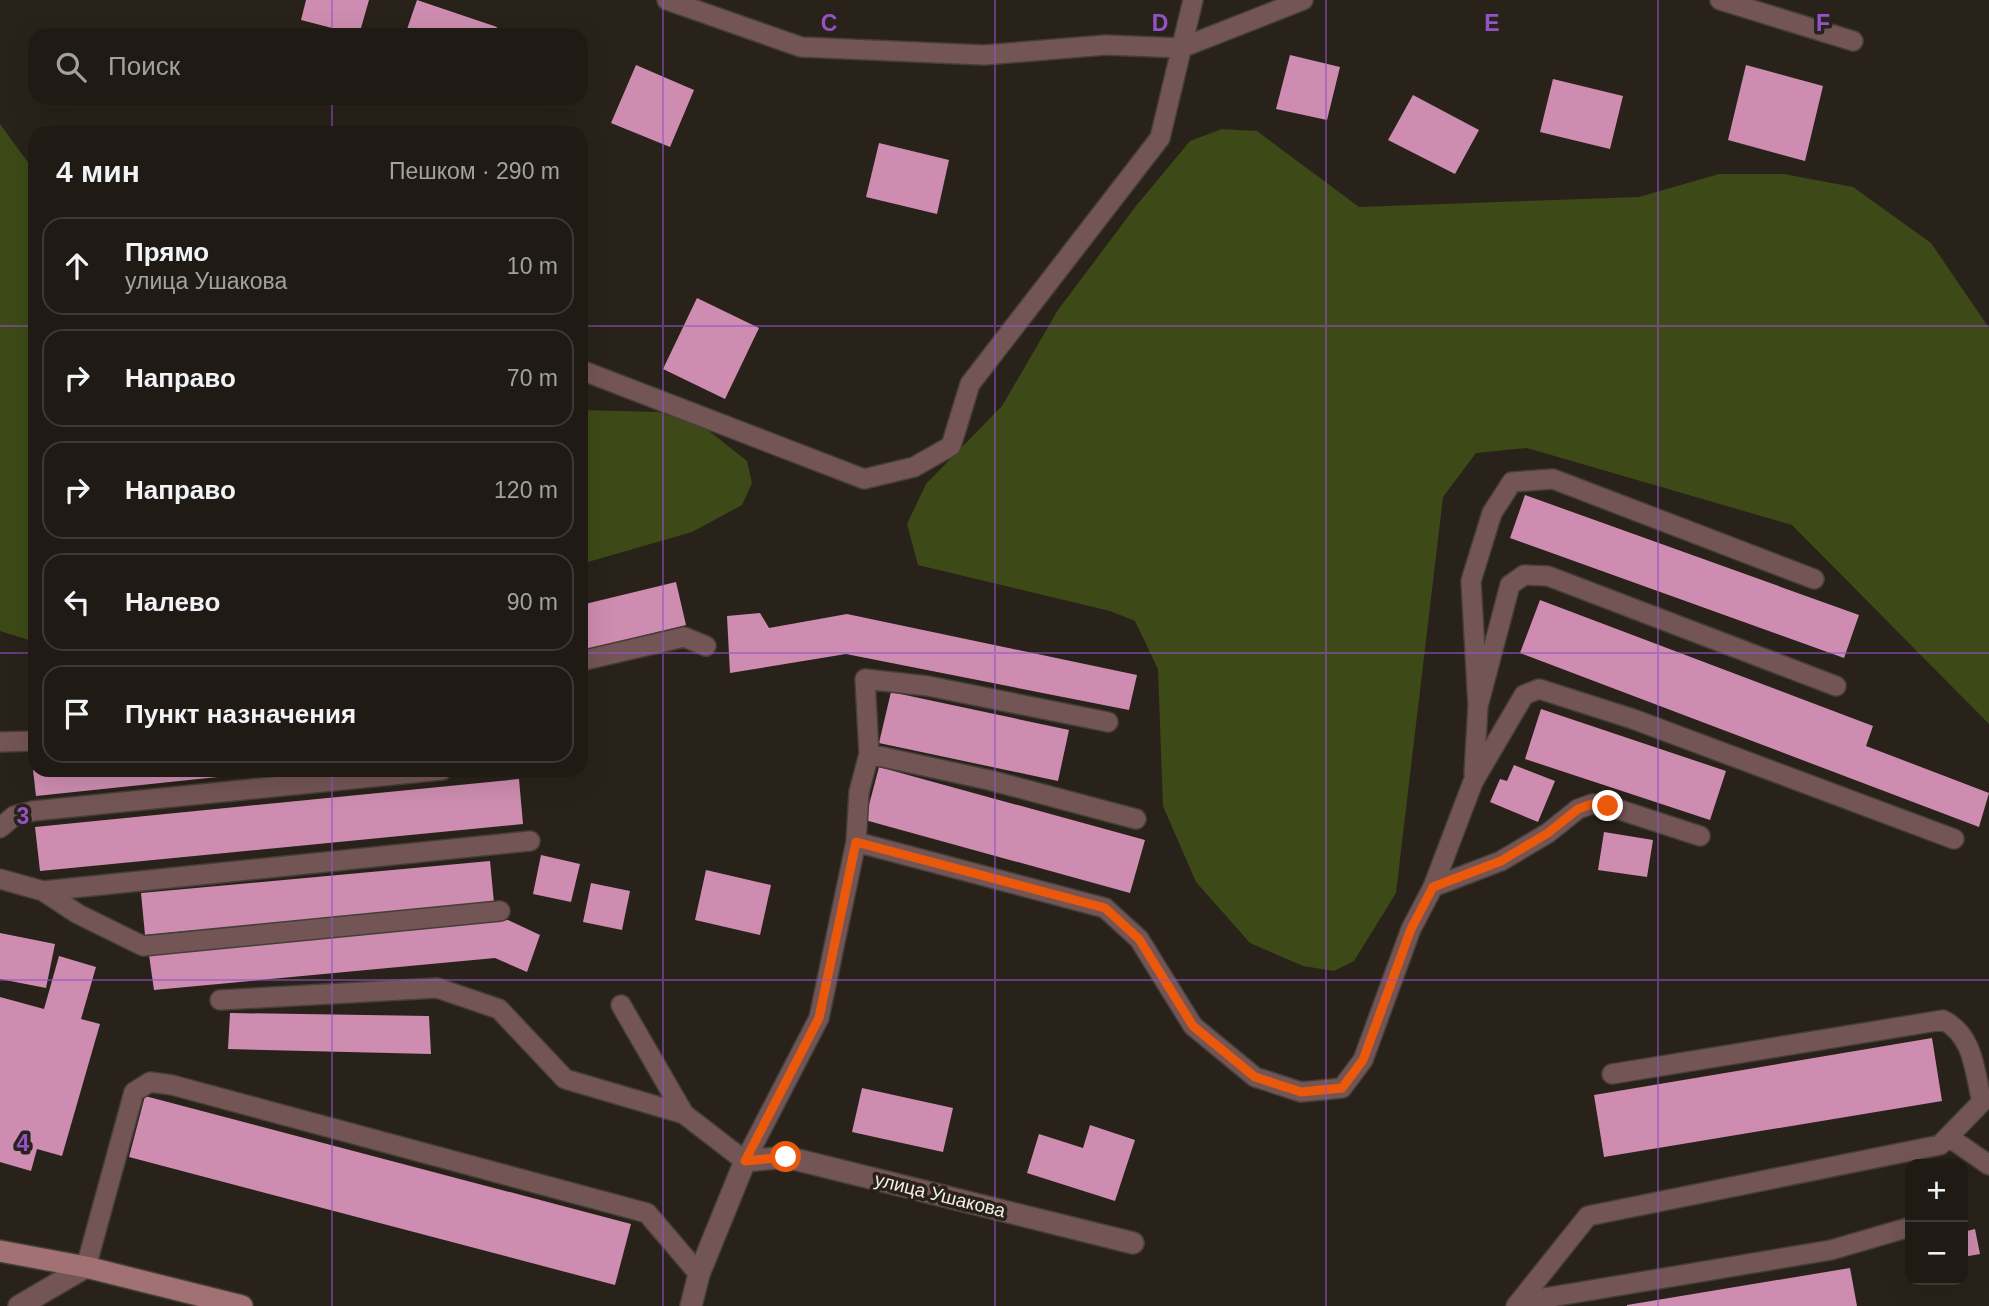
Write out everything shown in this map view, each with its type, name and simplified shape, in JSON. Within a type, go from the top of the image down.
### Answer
[{"type":"main road","points":[[0,1251],[86,1267],[242,1306]]},
{"type":"street","name":"улица Ушакова","points":[[745,1161],[786,1157],[1133,1243]]},
{"type":"street","points":[[691,1306],[699,1273],[745,1161]]},
{"type":"street","points":[[19,1306],[86,1267]]},
{"type":"lane","points":[[667,0],[801,47],[984,55],[1106,45],[1181,48],[1303,0]]},
{"type":"lane","points":[[588,373],[863,479],[914,467],[951,446],[970,384],[1160,138],[1193,0]]},
{"type":"lane","points":[[1720,0],[1853,41]]},
{"type":"lane","points":[[1474,782],[1478,706],[1471,581],[1492,513],[1512,482],[1553,479],[1814,579]]},
{"type":"lane","points":[[1478,706],[1510,585],[1524,575],[1548,576],[1836,686]]},
{"type":"lane","points":[[588,659],[684,637],[706,646]]},
{"type":"lane","points":[[220,1000],[437,988],[499,1009],[565,1079],[684,1114],[745,1161],[819,1018],[856,842],[859,792],[869,754],[865,679],[928,686],[1108,722]]},
{"type":"lane","points":[[856,842],[1105,908],[1139,939],[1193,1026],[1255,1077],[1301,1092],[1342,1088],[1363,1060],[1411,929],[1433,887],[1474,782],[1524,695],[1539,689],[1633,719],[1954,839]]},
{"type":"lane","points":[[2,747],[28,742]]},
{"type":"lane","points":[[869,754],[989,780],[1136,819]]},
{"type":"lane","points":[[0,828],[14,816],[33,811],[372,777]]},
{"type":"lane","points":[[1433,887],[1501,861],[1548,833],[1578,809],[1592,804],[1608,806],[1700,836]]},
{"type":"lane","points":[[43,891],[530,841]]},
{"type":"lane","points":[[0,880],[43,891],[78,914],[143,946],[500,911]]},
{"type":"lane","points":[[621,1005],[684,1114]]},
{"type":"lane","points":[[1519,1304],[1588,1216],[1940,1145],[1985,1101],[1970,1050],[1960,1028],[1943,1020],[1612,1074]]},
{"type":"lane","points":[[86,1267],[134,1092],[150,1082],[647,1213],[699,1273]]},
{"type":"lane","points":[[1950,1138],[1989,1165]]},
{"type":"lane","points":[[1519,1304],[1831,1250],[1905,1228]]},
{"type":"green space","points":[[0,124],[28,162],[28,640],[0,631]]},
{"type":"green space","points":[[1222,129],[1257,131],[1359,207],[1639,197],[1719,174],[1784,174],[1853,187],[1931,243],[1989,328],[1989,724],[1792,525],[1527,448],[1476,453],[1443,497],[1396,893],[1354,961],[1334,971],[1303,966],[1250,943],[1196,882],[1163,806],[1158,669],[1135,621],[1110,611],[918,565],[907,524],[926,484],[1002,406],[1058,310],[1136,206],[1190,141]]},
{"type":"green space","points":[[588,410],[658,412],[704,427],[747,461],[752,483],[742,505],[692,532],[588,562]]},
{"type":"building","points":[[306,0],[369,0],[361,28],[332,28],[301,20]]},
{"type":"building","points":[[417,0],[497,27],[497,28],[407,28]]},
{"type":"building","points":[[1290,55],[1340,67],[1327,120],[1276,109]]},
{"type":"building","points":[[636,65],[694,90],[670,147],[611,123]]},
{"type":"building","points":[[1746,65],[1823,86],[1805,161],[1728,140]]},
{"type":"building","points":[[1553,79],[1623,96],[1610,149],[1540,132]]},
{"type":"building","points":[[1413,95],[1479,130],[1455,174],[1388,140]]},
{"type":"building","points":[[879,143],[949,160],[937,214],[866,197]]},
{"type":"building","points":[[697,298],[759,328],[725,399],[663,369]]},
{"type":"building","points":[[1525,495],[1859,615],[1844,658],[1510,538]]},
{"type":"building","points":[[676,582],[686,625],[588,649],[588,603]]},
{"type":"building","points":[[1540,600],[1873,726],[1866,746],[1989,793],[1979,827],[1520,653]]},
{"type":"building","points":[[760,613],[769,628],[847,614],[1137,675],[1129,710],[846,654],[730,673],[727,616]]},
{"type":"building","points":[[891,692],[1069,730],[1058,781],[879,743]]},
{"type":"building","points":[[1541,709],[1726,771],[1710,820],[1525,759]]},
{"type":"building","points":[[1514,765],[1555,781],[1538,822],[1490,802],[1500,779],[1507,781]]},
{"type":"building","points":[[879,767],[1145,840],[1130,893],[865,820]]},
{"type":"building","points":[[34,777],[217,777],[36,796]]},
{"type":"building","points":[[519,779],[523,824],[40,871],[35,827]]},
{"type":"building","points":[[1604,832],[1653,840],[1647,877],[1598,870]]},
{"type":"building","points":[[541,855],[580,864],[571,902],[533,894]]},
{"type":"building","points":[[490,861],[494,903],[145,935],[141,893]]},
{"type":"building","points":[[706,870],[771,885],[760,935],[695,920]]},
{"type":"building","points":[[591,883],[630,891],[622,930],[583,922]]},
{"type":"building","points":[[508,920],[540,935],[527,972],[495,958],[154,990],[149,955]]},
{"type":"building","points":[[0,933],[55,944],[46,988],[0,979]]},
{"type":"building","points":[[59,956],[96,967],[81,1019],[100,1024],[62,1156],[37,1149],[31,1171],[0,1162],[0,997],[44,1009]]},
{"type":"building","points":[[230,1013],[429,1016],[431,1054],[228,1049]]},
{"type":"building","points":[[1932,1038],[1942,1101],[1604,1157],[1594,1095]]},
{"type":"building","points":[[862,1088],[953,1108],[943,1152],[852,1132]]},
{"type":"building","points":[[145,1096],[631,1224],[615,1285],[129,1157]]},
{"type":"building","points":[[1090,1125],[1135,1140],[1115,1201],[1027,1173],[1039,1134],[1083,1148]]},
{"type":"building","points":[[1975,1229],[1980,1254],[1968,1256],[1968,1231]]},
{"type":"building","points":[[1850,1268],[1857,1306],[1627,1306],[1627,1305]]},
{"type":"route","points":[[786,1157],[745,1161],[819,1018],[856,842],[1105,908],[1139,939],[1193,1026],[1255,1077],[1301,1092],[1342,1088],[1363,1060],[1411,929],[1433,887],[1501,861],[1548,833],[1578,809],[1592,804],[1608,806]]}]
